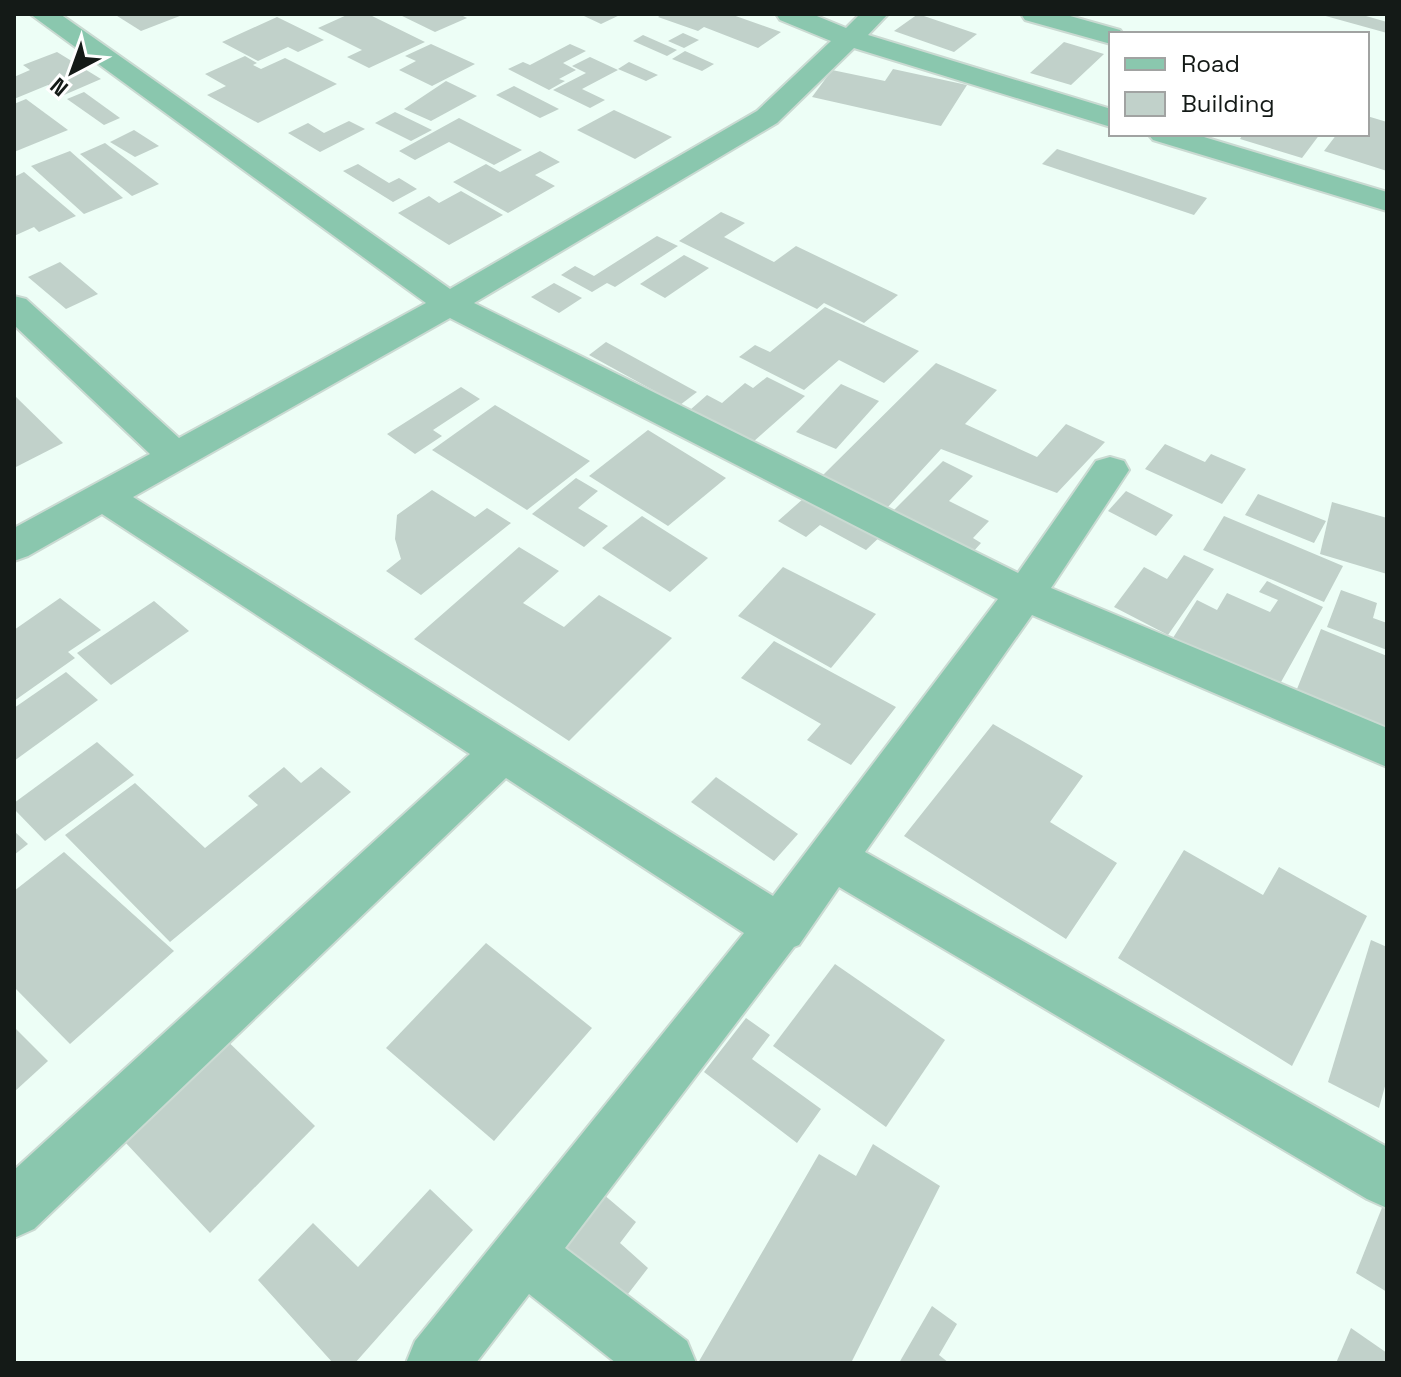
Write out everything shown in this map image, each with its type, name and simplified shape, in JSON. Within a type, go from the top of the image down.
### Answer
[{"type":"street","points":[[43,14],[449,304],[1026,595],[1387,748]]},
{"type":"street","points":[[789,14],[848,38],[1109,117]]},
{"type":"street","points":[[14,546],[449,304],[767,117],[875,14]]},
{"type":"street","points":[[1034,14],[1109,35]]},
{"type":"street","points":[[1170,136],[1387,202]]},
{"type":"street","points":[[14,306],[174,455]]},
{"type":"street","points":[[437,1363],[834,859],[1026,595],[1110,470]]},
{"type":"street","points":[[104,497],[781,929]]},
{"type":"street","points":[[14,1209],[503,752]]},
{"type":"street","points":[[834,859],[1387,1179]]},
{"type":"street","points":[[524,1253],[665,1363]]},
{"type":"building","points":[[114,14],[185,14],[141,31]]},
{"type":"building","points":[[349,14],[368,14],[425,42],[369,68],[347,57],[362,50],[318,28]]},
{"type":"building","points":[[398,14],[459,14],[467,18],[435,32]]},
{"type":"building","points":[[622,14],[601,24],[584,16]]},
{"type":"building","points":[[662,14],[730,14],[781,32],[758,48],[704,27],[698,31],[658,17]]},
{"type":"building","points":[[918,14],[977,34],[954,52],[894,31]]},
{"type":"building","points":[[1359,14],[1387,22],[1387,33],[1322,15]]},
{"type":"building","points":[[277,17],[324,40],[298,52],[288,47],[258,61],[222,42]]},
{"type":"building","points":[[683,33],[699,40],[684,48],[668,41]]},
{"type":"building","points":[[643,35],[677,50],[667,56],[633,41]]},
{"type":"building","points":[[1064,42],[1104,54],[1071,85],[1030,73]]},
{"type":"building","points":[[431,44],[475,64],[432,86],[399,70],[416,61],[405,56]]},
{"type":"building","points":[[570,44],[586,51],[563,63],[576,70],[559,79],[565,81],[549,90],[508,69],[523,62],[530,65]]},
{"type":"building","points":[[685,51],[714,64],[702,71],[672,59]]},
{"type":"building","points":[[57,52],[101,79],[64,95],[48,85],[14,99],[14,77],[30,70],[23,65]]},
{"type":"building","points":[[245,56],[261,69],[285,58],[337,84],[258,123],[207,95],[226,86],[205,74]]},
{"type":"building","points":[[590,57],[618,70],[582,89],[605,100],[590,108],[553,90],[586,73],[572,66]]},
{"type":"building","points":[[629,62],[658,75],[646,81],[618,69]]},
{"type":"building","points":[[893,69],[967,85],[941,126],[812,97],[832,70],[885,81]]},
{"type":"building","points":[[446,81],[477,96],[431,121],[404,109]]},
{"type":"building","points":[[514,86],[559,109],[540,118],[496,95]]},
{"type":"building","points":[[84,92],[120,118],[104,125],[67,99]]},
{"type":"building","points":[[26,99],[68,130],[14,152],[14,104]]},
{"type":"building","points":[[614,110],[672,137],[635,159],[577,130]]},
{"type":"building","points":[[395,112],[432,130],[411,141],[375,123]]},
{"type":"building","points":[[1369,117],[1387,122],[1387,171],[1324,151],[1335,136],[1369,136]]},
{"type":"building","points":[[459,118],[522,150],[494,165],[449,142],[415,160],[399,151]]},
{"type":"building","points":[[349,121],[365,129],[320,152],[288,133],[308,123],[324,133]]},
{"type":"building","points":[[134,130],[159,146],[135,157],[110,142]]},
{"type":"building","points":[[1242,136],[1318,136],[1302,158],[1240,139]]},
{"type":"building","points":[[105,143],[159,184],[132,196],[80,154]]},
{"type":"building","points":[[1057,149],[1207,198],[1194,215],[1042,164]]},
{"type":"building","points":[[70,151],[123,198],[84,214],[31,166]]},
{"type":"building","points":[[540,151],[560,162],[535,175],[555,186],[508,213],[453,182],[486,164],[500,172]]},
{"type":"building","points":[[358,164],[389,183],[399,178],[417,189],[393,202],[343,171]]},
{"type":"building","points":[[24,172],[76,216],[39,232],[34,227],[14,236],[14,177]]},
{"type":"building","points":[[461,191],[503,215],[449,245],[398,213],[429,196],[439,203]]},
{"type":"building","points":[[721,212],[745,223],[724,237],[774,262],[796,246],[898,295],[864,323],[824,303],[817,309],[679,241]]},
{"type":"building","points":[[657,236],[678,246],[615,287],[607,283],[592,292],[561,275],[575,266],[594,276]]},
{"type":"building","points":[[684,255],[709,268],[665,298],[640,284]]},
{"type":"building","points":[[60,262],[98,294],[66,309],[28,277]]},
{"type":"building","points":[[554,283],[582,298],[559,313],[531,297]]},
{"type":"building","points":[[825,307],[919,351],[884,383],[839,360],[804,390],[739,357],[755,345],[770,352]]},
{"type":"building","points":[[606,342],[697,392],[680,405],[589,355]]},
{"type":"building","points":[[936,363],[997,390],[965,424],[1037,457],[1066,424],[1105,442],[1057,493],[941,449],[887,508],[823,475]]},
{"type":"building","points":[[767,377],[805,396],[753,442],[690,410],[707,395],[722,403],[745,383],[753,388]]},
{"type":"building","points":[[841,384],[879,401],[836,449],[796,432]]},
{"type":"building","points":[[461,387],[480,399],[433,430],[442,436],[415,454],[387,434]]},
{"type":"building","points":[[14,395],[63,443],[14,468]]},
{"type":"building","points":[[495,405],[590,461],[527,510],[432,450]]},
{"type":"building","points":[[648,430],[726,478],[668,526],[589,476]]},
{"type":"building","points":[[1165,444],[1205,462],[1211,454],[1246,469],[1222,504],[1145,469]]},
{"type":"building","points":[[943,461],[973,476],[949,501],[989,521],[973,538],[981,543],[972,553],[892,512]]},
{"type":"building","points":[[576,478],[598,491],[578,508],[608,526],[584,547],[532,514]]},
{"type":"building","points":[[432,490],[475,517],[487,508],[511,523],[421,595],[386,571],[401,559],[395,539],[397,515]]},
{"type":"building","points":[[812,491],[885,532],[866,550],[820,525],[806,537],[778,521]]},
{"type":"building","points":[[1126,491],[1173,515],[1156,536],[1108,511]]},
{"type":"building","points":[[1258,494],[1326,521],[1314,543],[1245,515]]},
{"type":"building","points":[[1332,502],[1387,518],[1387,574],[1320,554]]},
{"type":"building","points":[[642,516],[708,558],[670,592],[602,548]]},
{"type":"building","points":[[1224,516],[1343,566],[1324,602],[1203,550]]},
{"type":"building","points":[[519,547],[559,571],[523,603],[564,627],[599,595],[672,638],[569,741],[414,639]]},
{"type":"building","points":[[1184,555],[1214,569],[1168,635],[1114,607],[1144,567],[1167,579]]},
{"type":"building","points":[[783,567],[876,614],[831,668],[738,616]]},
{"type":"building","points":[[1267,581],[1323,607],[1276,691],[1171,641],[1197,600],[1217,610],[1227,593],[1270,612],[1278,600],[1259,592]]},
{"type":"building","points":[[1341,590],[1377,603],[1373,618],[1387,623],[1387,650],[1327,627]]},
{"type":"building","points":[[60,598],[101,630],[68,652],[75,658],[14,701],[14,630]]},
{"type":"building","points":[[154,601],[189,631],[111,685],[77,653]]},
{"type":"building","points":[[1321,629],[1387,656],[1387,732],[1295,694]]},
{"type":"building","points":[[774,641],[896,707],[851,765],[807,740],[821,724],[741,678]]},
{"type":"building","points":[[66,672],[98,700],[14,761],[14,708]]},
{"type":"building","points":[[993,724],[1083,776],[1050,822],[1117,863],[1066,939],[904,836]]},
{"type":"building","points":[[97,742],[134,775],[45,841],[14,809],[14,803]]},
{"type":"building","points":[[284,767],[301,783],[321,767],[351,792],[170,942],[65,835],[135,783],[205,848],[258,805],[248,796]]},
{"type":"building","points":[[716,777],[798,834],[774,861],[691,802]]},
{"type":"building","points":[[14,831],[28,844],[14,855]]},
{"type":"building","points":[[1184,850],[1263,895],[1279,867],[1367,916],[1292,1066],[1118,958]]},
{"type":"building","points":[[64,852],[174,951],[70,1044],[14,987],[14,891]]},
{"type":"building","points":[[1371,940],[1387,947],[1387,1079],[1379,1108],[1328,1082]]},
{"type":"building","points":[[486,943],[592,1028],[494,1141],[386,1048]]},
{"type":"building","points":[[835,964],[945,1040],[886,1127],[773,1046]]},
{"type":"building","points":[[746,1018],[770,1035],[752,1059],[821,1109],[797,1143],[704,1072]]},
{"type":"building","points":[[14,1027],[48,1061],[14,1092]]},
{"type":"building","points":[[215,1029],[315,1126],[210,1233],[110,1126]]},
{"type":"building","points":[[873,1144],[940,1186],[851,1363],[698,1363],[819,1154],[856,1176]]},
{"type":"building","points":[[430,1189],[473,1230],[355,1363],[333,1363],[258,1280],[313,1223],[358,1267]]},
{"type":"building","points":[[603,1194],[636,1222],[620,1243],[648,1268],[618,1307],[555,1252]]},
{"type":"building","points":[[1387,1195],[1387,1292],[1356,1273]]},
{"type":"building","points":[[932,1306],[957,1324],[939,1355],[949,1363],[899,1363]]},
{"type":"building","points":[[1351,1328],[1387,1353],[1387,1363],[1336,1363]]}]
